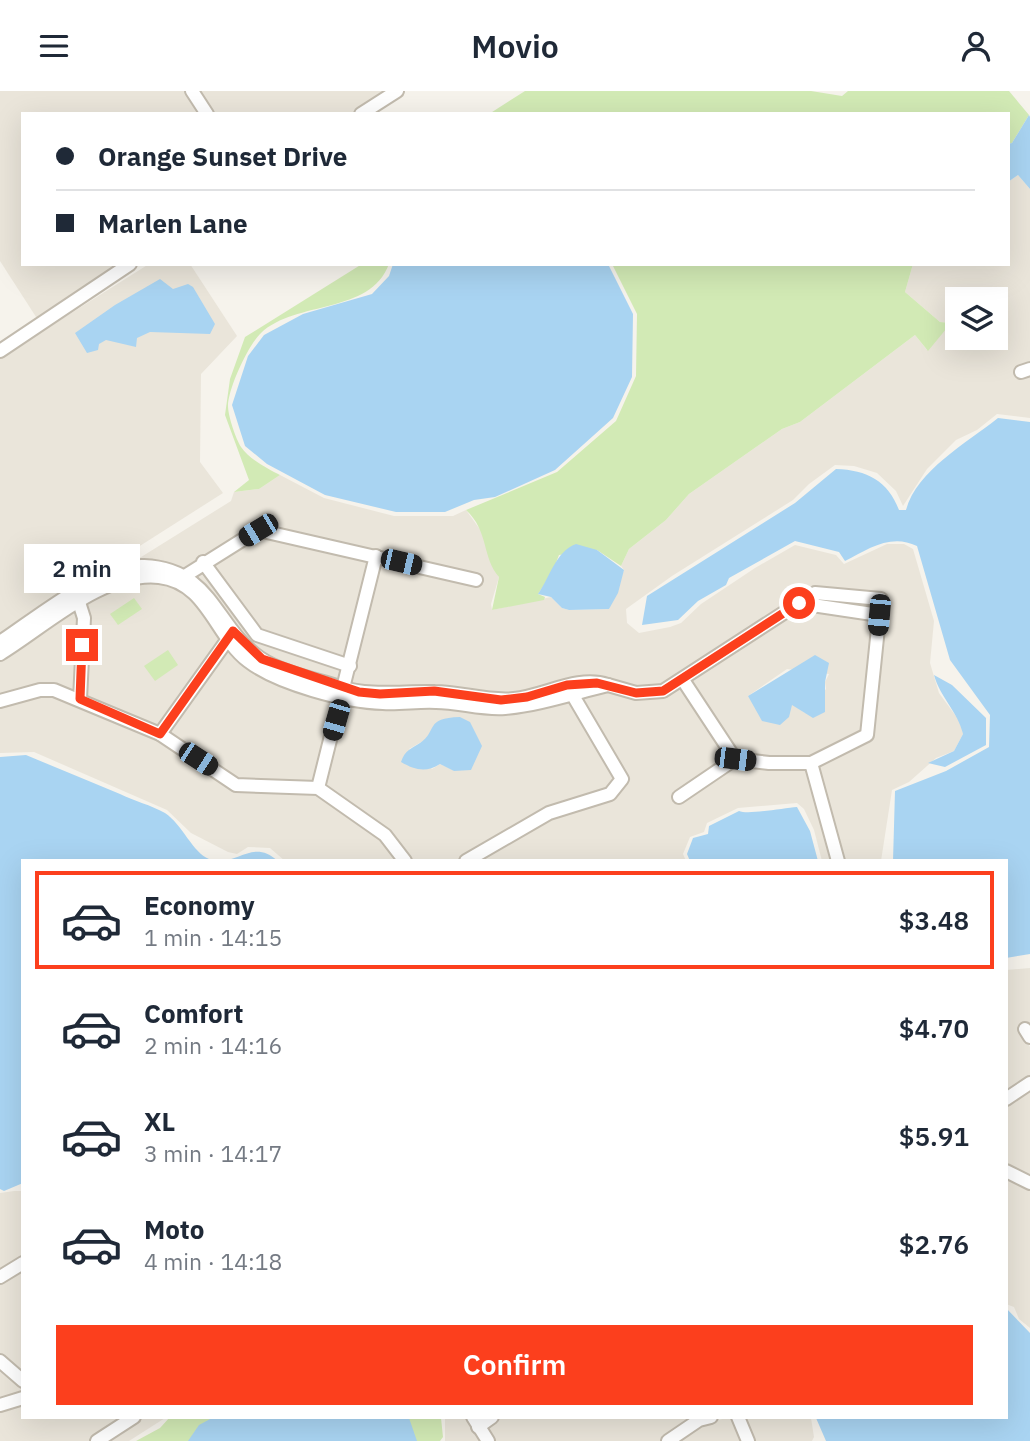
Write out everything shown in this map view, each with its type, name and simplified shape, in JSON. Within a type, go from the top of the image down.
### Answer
[{"type":"street","points":[[192,91],[206,112]]},
{"type":"street","points":[[364,112],[397,91]]},
{"type":"street","points":[[0,351],[127,266]]},
{"type":"street","points":[[180,578],[258,530],[475,580]]},
{"type":"street","points":[[318,788],[344,693],[376,556]]},
{"type":"street","points":[[203,562],[257,635],[350,666]]},
{"type":"street","points":[[0,642],[128,567],[144,566],[180,578],[230,634],[239,653],[255,666],[382,703],[438,702],[502,708],[538,704],[568,689],[597,683],[636,693],[663,691],[815,593],[881,599],[867,735],[811,763],[769,763],[735,759],[679,797]]},
{"type":"street","points":[[0,654],[78,598]]},
{"type":"street","points":[[78,598],[83,618],[80,699]]},
{"type":"street","points":[[160,734],[230,634]]},
{"type":"street","points":[[683,680],[735,759]]},
{"type":"street","points":[[469,859],[549,813],[610,794],[622,779],[568,689]]},
{"type":"street","points":[[0,701],[40,690],[54,690],[160,734],[236,785],[318,788],[384,835],[403,859]]},
{"type":"street","points":[[811,763],[837,859]]},
{"type":"street","points":[[1008,1099],[1030,1083]]},
{"type":"street","points":[[1008,1172],[1030,1183]]},
{"type":"street","points":[[0,1277],[21,1264]]},
{"type":"street","points":[[0,1361],[21,1379]]},
{"type":"street","points":[[0,1405],[21,1399]]},
{"type":"street","points":[[97,1441],[131,1419]]},
{"type":"street","points":[[667,1441],[703,1419]]},
{"type":"street","points":[[739,1419],[748,1441]]},
{"type":"street","points":[[475,1422],[488,1441]]},
{"type":"shaded area","points":[[0,91],[389,91],[356,112],[21,112],[21,266],[119,266],[38,320],[0,261]]},
{"type":"shaded area","points":[[1018,175],[1030,189],[1030,364],[1015,369],[1017,377],[1030,373],[1030,418],[997,414],[977,430],[956,440],[927,469],[903,506],[896,491],[877,473],[854,466],[835,465],[793,500],[672,576],[626,609],[627,623],[639,633],[681,623],[701,604],[795,545],[836,555],[844,564],[887,544],[904,544],[913,549],[934,621],[930,663],[939,693],[961,723],[963,734],[954,751],[936,758],[909,782],[892,790],[881,859],[821,859],[814,830],[804,809],[797,803],[738,808],[707,823],[704,832],[690,837],[683,854],[685,859],[283,859],[270,848],[248,847],[237,854],[191,833],[167,810],[34,752],[0,753],[0,645],[231,501],[234,492],[259,489],[280,475],[324,498],[394,516],[453,516],[466,510],[484,535],[499,577],[491,604],[492,610],[551,597],[562,608],[569,610],[609,609],[624,570],[621,566],[629,549],[666,520],[689,494],[782,429],[800,422],[915,335],[927,350],[945,329],[945,350],[1008,350],[1008,287],[945,287],[945,322],[940,322],[905,292],[912,266],[1010,266],[1010,181]],"holes":[[[787,669],[829,674],[825,682],[826,689],[805,713],[792,704],[748,696]],[[423,741],[455,771],[440,764],[432,769],[409,749]]]},
{"type":"shaded area","points":[[146,266],[191,266],[237,336],[201,374],[200,462],[223,493],[0,635],[0,358]]},
{"type":"shaded area","points":[[1030,968],[1030,1028],[1027,1023],[1019,1028],[1030,1047],[1030,1078],[1008,1093],[1008,970]]},
{"type":"shaded area","points":[[1030,1089],[1030,1178],[1008,1167],[1008,1104]]},
{"type":"shaded area","points":[[1008,1177],[1030,1188],[1030,1328],[1019,1319],[1014,1307],[1008,1305]]},
{"type":"shaded area","points":[[21,1191],[21,1259],[0,1272],[0,1193]]},
{"type":"shaded area","points":[[21,1269],[21,1372],[0,1355],[0,1282]]},
{"type":"shaded area","points":[[0,1368],[21,1385],[21,1394],[0,1401]]},
{"type":"shaded area","points":[[21,1403],[21,1419],[125,1419],[90,1441],[0,1441],[0,1409]]},
{"type":"shaded area","points":[[140,1419],[163,1419],[129,1441],[105,1441]]},
{"type":"shaded area","points":[[445,1419],[468,1419],[482,1441],[445,1441]]},
{"type":"shaded area","points":[[496,1419],[694,1419],[660,1441],[493,1441],[485,1428]]},
{"type":"shaded area","points":[[732,1419],[743,1441],[675,1441],[701,1424]]},
{"type":"shaded area","points":[[743,1419],[811,1419],[814,1437],[812,1441],[753,1441]]},
{"type":"green space","points":[[525,91],[811,91],[842,96],[848,91],[1009,91],[1029,115],[1010,144],[1010,112],[492,112]]},
{"type":"green space","points":[[359,266],[388,266],[379,280],[366,292],[349,300],[293,315],[276,323],[256,339],[235,379],[228,410],[237,439],[244,451],[280,475],[259,489],[234,492],[249,480],[225,415],[230,379],[245,337]]},
{"type":"green space","points":[[613,266],[912,266],[905,292],[940,322],[945,322],[945,330],[928,351],[915,335],[800,422],[782,429],[689,494],[666,520],[629,549],[621,566],[597,550],[559,555],[552,573],[538,594],[545,597],[544,600],[492,610],[499,577],[490,561],[482,535],[466,510],[557,472],[616,421],[636,376],[637,314]]},
{"type":"green space","points":[[134,598],[142,609],[118,625],[110,614]]},
{"type":"green space","points":[[168,650],[178,665],[155,681],[144,666]]},
{"type":"green space","points":[[168,1419],[441,1419],[443,1437],[440,1441],[136,1441],[160,1428]]},
{"type":"water","points":[[1029,115],[1030,189],[1018,175],[1010,181],[1012,143]]},
{"type":"water","points":[[392,266],[609,266],[633,314],[632,377],[613,418],[555,470],[495,497],[474,500],[445,512],[396,512],[325,495],[267,464],[245,446],[232,405],[248,356],[264,335],[303,314],[372,294],[389,276]]},
{"type":"water","points":[[160,279],[173,289],[188,284],[193,287],[215,324],[210,334],[150,332],[137,338],[136,347],[106,340],[99,344],[98,350],[87,353],[75,333],[115,305]]},
{"type":"water","points":[[998,418],[1030,422],[1030,954],[1008,958],[1008,859],[893,859],[895,791],[946,771],[989,747],[990,715],[950,660],[917,546],[907,542],[889,542],[845,561],[839,552],[795,541],[729,578],[726,585],[698,601],[678,620],[642,625],[647,596],[795,503],[836,469],[857,472],[875,479],[889,491],[899,510],[906,510],[921,482],[958,448]]},
{"type":"water","points":[[576,544],[597,550],[624,570],[618,593],[609,609],[569,610],[562,608],[551,597],[538,594],[558,558]]},
{"type":"water","points":[[815,655],[829,663],[825,682],[825,712],[813,718],[792,705],[789,717],[780,725],[762,721],[748,696]]},
{"type":"water","points":[[934,675],[952,685],[986,718],[986,745],[945,767],[928,763],[954,751],[963,734]]},
{"type":"water","points":[[460,717],[470,722],[482,746],[471,770],[454,771],[440,764],[430,769],[420,769],[401,762],[406,752],[425,738],[436,723]]},
{"type":"water","points":[[26,755],[165,813],[198,851],[209,859],[21,859],[21,1184],[4,1191],[0,1189],[0,757]]},
{"type":"water","points":[[797,807],[810,831],[817,859],[689,859],[687,854],[693,838],[708,834],[709,826],[739,811],[758,812]]},
{"type":"water","points":[[252,852],[260,852],[275,859],[231,859]]},
{"type":"water","points":[[1008,1310],[1030,1333],[1030,1441],[826,1441],[816,1419],[1008,1419]]},
{"type":"water","points":[[210,1419],[409,1419],[417,1441],[188,1441],[199,1425]]},
{"type":"route","points":[[82,645],[80,699],[160,734],[233,631],[262,659],[359,692],[380,694],[434,691],[501,700],[527,697],[567,685],[597,683],[636,693],[663,691],[799,603]]}]
